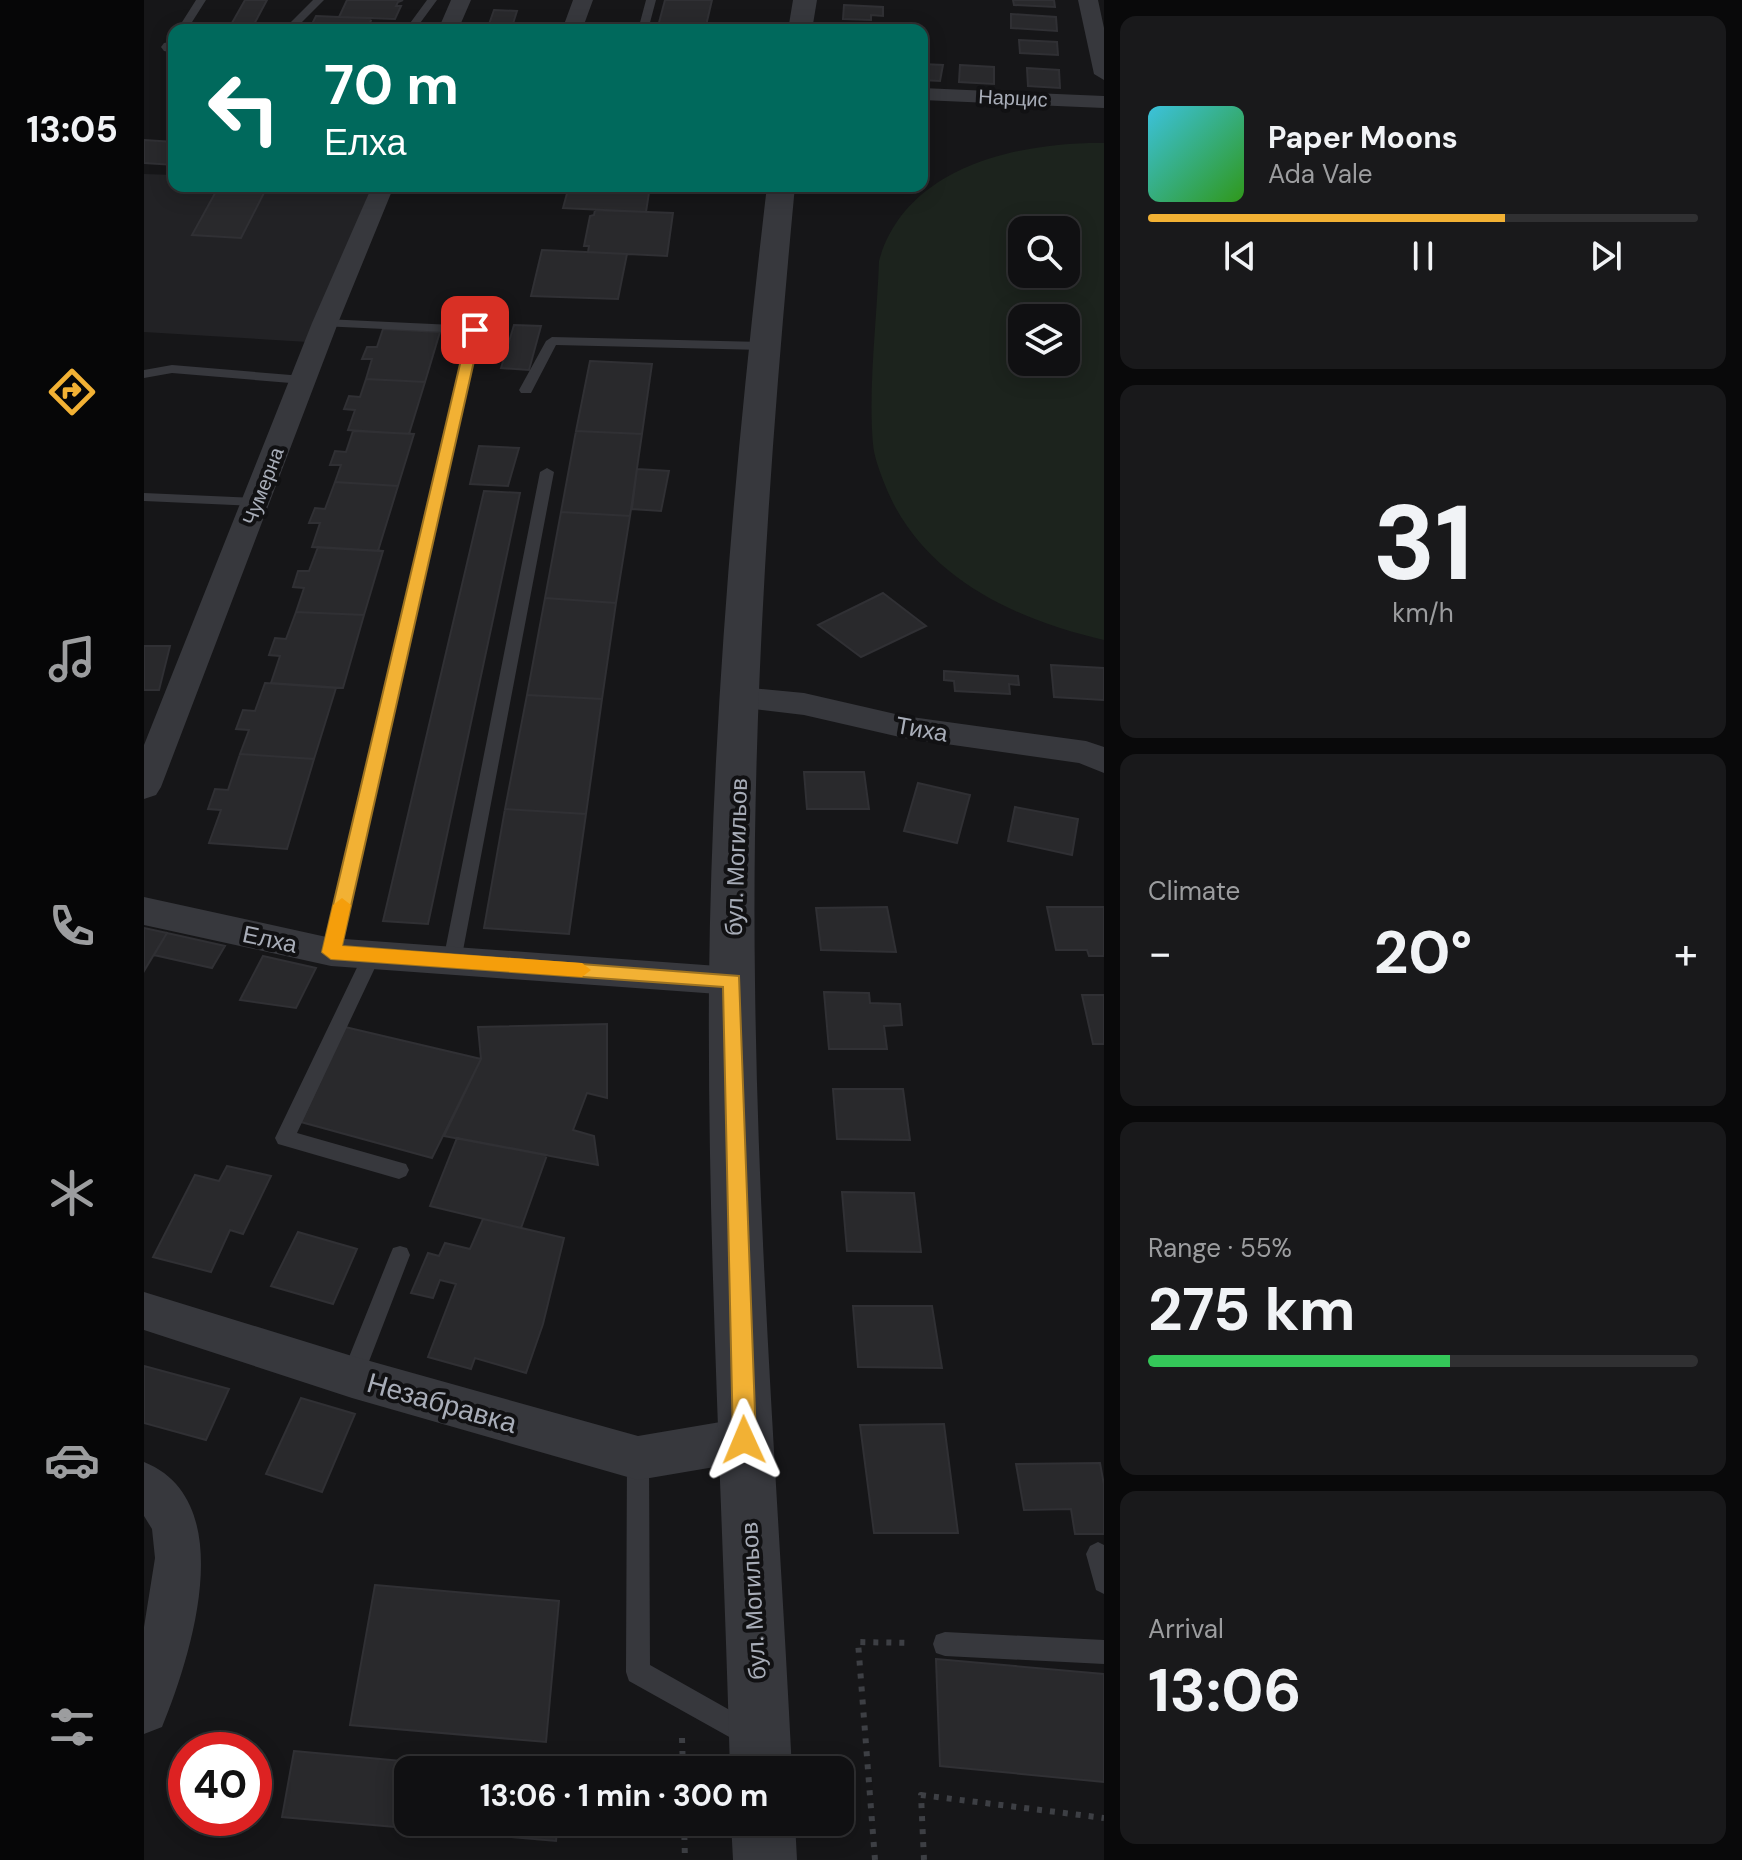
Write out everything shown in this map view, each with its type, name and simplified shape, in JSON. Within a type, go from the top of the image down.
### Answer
[{"type":"street","points":[[451,24],[461,0]]},
{"type":"street","points":[[574,24],[583,0]]},
{"type":"street","points":[[801,24],[805,0]]},
{"type":"street","points":[[1088,0],[1104,74]]},
{"type":"street","name":"Нарцис","points":[[928,94],[1104,102]]},
{"type":"street","name":"Чумерна","points":[[144,787],[325,323],[380,192]]},
{"type":"street","name":"бул. Могильов","points":[[761,1756],[744,1440],[732,981],[740,698],[750,506],[763,346],[780,192]]},
{"type":"street","name":"Тиха","points":[[740,698],[804,704],[904,727],[1086,752],[1104,761]]},
{"type":"street","name":"Елха","points":[[144,911],[331,952],[732,981]]},
{"type":"street","name":"Незабравка","points":[[144,1311],[352,1377],[638,1458],[744,1440]]},
{"type":"street","points":[[144,1484],[155,1492],[178,1531],[176,1595],[144,1709]]},
{"type":"street","points":[[764,1836],[765,1860]]},
{"type":"lane","points":[[186,24],[201,0]]},
{"type":"lane","points":[[294,24],[319,0]]},
{"type":"lane","points":[[414,24],[432,0]]},
{"type":"lane","points":[[645,24],[651,0]]},
{"type":"lane","points":[[325,323],[475,330],[331,952]]},
{"type":"lane","points":[[526,390],[552,341],[763,346]]},
{"type":"lane","points":[[144,371],[303,380]]},
{"type":"lane","points":[[452,961],[547,472]]},
{"type":"lane","points":[[144,497],[257,502]]},
{"type":"lane","points":[[372,955],[285,1138],[399,1170]]},
{"type":"lane","points":[[352,1377],[400,1255]]},
{"type":"lane","points":[[638,1458],[638,1672],[761,1756]]},
{"type":"lane","points":[[1098,1554],[1104,1582]]},
{"type":"lane","points":[[945,1644],[1104,1652]]},
{"type":"path","points":[[875,1860],[858,1642],[945,1644]]},
{"type":"path","points":[[924,1860],[921,1795],[1104,1818]]},
{"type":"path","points":[[684,1836],[685,1860]]},
{"type":"shaded area","points":[[1104,143],[1104,640],[1036,620],[1004,606],[946,568],[922,545],[901,517],[876,459],[872,377],[879,261],[893,229],[913,203],[939,182],[969,166],[1001,155],[1070,144]]},
{"type":"shaded area","points":[[144,174],[168,175],[168,192],[370,192],[308,342],[144,332]]},
{"type":"building","points":[[245,0],[267,0],[254,24],[231,24]]},
{"type":"building","points":[[347,0],[403,0],[396,6],[401,6],[395,19],[339,17]]},
{"type":"building","points":[[665,0],[712,0],[706,24],[659,24]]},
{"type":"building","points":[[1013,0],[1054,0],[1055,7],[1014,5]]},
{"type":"building","points":[[844,5],[883,7],[883,16],[871,15],[871,20],[843,19]]},
{"type":"building","points":[[494,10],[517,11],[513,24],[489,24]]},
{"type":"building","points":[[1011,14],[1056,17],[1057,31],[1011,28]]},
{"type":"building","points":[[316,16],[372,18],[370,24],[312,24]]},
{"type":"building","points":[[1019,40],[1057,42],[1058,55],[1020,53]]},
{"type":"building","points":[[928,64],[943,65],[940,81],[928,80]]},
{"type":"building","points":[[960,65],[994,67],[994,84],[959,82]]},
{"type":"building","points":[[1027,68],[1059,70],[1060,88],[1028,86]]},
{"type":"building","points":[[144,140],[168,142],[168,165],[144,163]]},
{"type":"building","points":[[216,192],[264,192],[241,238],[192,235]]},
{"type":"building","points":[[567,192],[649,192],[646,212],[563,208]]},
{"type":"building","points":[[595,210],[673,213],[667,256],[588,252],[589,246],[584,246],[590,216],[594,215]]},
{"type":"building","points":[[542,250],[627,254],[618,299],[531,296]]},
{"type":"building","points":[[514,325],[541,326],[529,370],[501,368]]},
{"type":"building","points":[[383,329],[440,332],[425,382],[366,379],[372,359],[362,359],[367,347],[377,347]]},
{"type":"building","points":[[590,361],[652,364],[642,434],[576,431]]},
{"type":"building","points":[[366,379],[425,382],[409,434],[348,430],[355,410],[344,409],[349,396],[360,397]]},
{"type":"building","points":[[353,431],[414,434],[398,486],[335,482],[341,465],[330,465],[335,451],[346,452]]},
{"type":"building","points":[[576,431],[642,434],[630,516],[561,512]]},
{"type":"building","points":[[479,446],[519,448],[508,486],[470,484]]},
{"type":"building","points":[[637,469],[669,471],[661,511],[632,509]]},
{"type":"building","points":[[335,482],[398,486],[378,551],[312,547],[320,523],[309,523],[315,508],[325,509]]},
{"type":"building","points":[[484,491],[520,493],[428,924],[383,921]]},
{"type":"building","points":[[561,512],[630,516],[616,603],[545,598]]},
{"type":"building","points":[[318,547],[383,551],[364,615],[296,612],[304,588],[293,587],[298,571],[309,571]]},
{"type":"building","points":[[883,593],[926,626],[861,657],[818,625]]},
{"type":"building","points":[[545,598],[616,603],[602,699],[527,695]]},
{"type":"building","points":[[296,612],[364,615],[343,688],[271,683],[280,656],[269,655],[275,638],[286,639]]},
{"type":"building","points":[[144,646],[170,646],[159,690],[144,690]]},
{"type":"building","points":[[1051,665],[1104,668],[1104,700],[1054,697]]},
{"type":"building","points":[[944,671],[1018,676],[1019,685],[1009,684],[1010,694],[955,691],[954,681],[944,680]]},
{"type":"building","points":[[265,683],[336,688],[314,759],[240,754],[249,730],[236,729],[243,710],[255,711]]},
{"type":"building","points":[[527,695],[602,699],[586,814],[505,809]]},
{"type":"building","points":[[240,754],[314,759],[287,849],[209,843],[221,810],[208,809],[215,789],[228,790]]},
{"type":"building","points":[[804,772],[864,772],[869,809],[807,809]]},
{"type":"building","points":[[804,772],[864,772],[869,809],[807,809]]},
{"type":"building","points":[[918,783],[970,795],[957,843],[904,831]]},
{"type":"building","points":[[1015,807],[1078,819],[1072,855],[1008,841]]},
{"type":"building","points":[[505,809],[586,814],[569,934],[484,928]]},
{"type":"building","points":[[887,907],[896,952],[821,950],[816,908]]},
{"type":"building","points":[[1047,907],[1104,907],[1104,956],[1089,956],[1087,950],[1056,950]]},
{"type":"building","points":[[144,928],[167,933],[144,971]]},
{"type":"building","points":[[167,933],[225,946],[212,968],[154,955]]},
{"type":"building","points":[[263,956],[316,968],[296,1008],[240,1000]]},
{"type":"building","points":[[824,992],[869,993],[870,1003],[900,1004],[902,1025],[884,1026],[887,1049],[829,1049]]},
{"type":"building","points":[[1082,995],[1104,995],[1104,1044],[1093,1044]]},
{"type":"building","points":[[607,1024],[607,1098],[587,1093],[573,1130],[594,1136],[598,1165],[444,1136],[481,1059],[478,1027]]},
{"type":"building","points":[[345,1027],[481,1059],[432,1158],[301,1122]]},
{"type":"building","points":[[833,1089],[903,1089],[910,1140],[837,1139]]},
{"type":"building","points":[[457,1138],[547,1155],[521,1228],[430,1206]]},
{"type":"building","points":[[227,1166],[271,1176],[243,1234],[230,1230],[211,1272],[153,1257],[195,1175],[219,1181]]},
{"type":"building","points":[[842,1192],[914,1193],[921,1252],[847,1251]]},
{"type":"building","points":[[483,1219],[564,1238],[543,1324],[526,1373],[475,1358],[471,1369],[428,1357],[456,1284],[440,1280],[433,1298],[411,1293],[428,1253],[439,1256],[445,1243],[470,1249]]},
{"type":"building","points":[[298,1232],[357,1249],[333,1304],[271,1286]]},
{"type":"building","points":[[853,1306],[932,1306],[942,1368],[858,1367]]},
{"type":"building","points":[[144,1366],[229,1389],[206,1440],[144,1423]]},
{"type":"building","points":[[301,1398],[355,1414],[322,1492],[266,1474]]},
{"type":"building","points":[[944,1424],[958,1533],[874,1533],[860,1425]]},
{"type":"building","points":[[1100,1463],[1104,1485],[1104,1534],[1075,1534],[1071,1509],[1024,1510],[1016,1464]]},
{"type":"building","points":[[375,1585],[559,1601],[546,1742],[350,1725]]},
{"type":"building","points":[[936,1659],[1104,1674],[1104,1782],[940,1766]]},
{"type":"building","points":[[294,1751],[394,1760],[394,1827],[282,1817]]},
{"type":"building","points":[[499,1836],[557,1836],[556,1841]]},
{"type":"slow traffic","points":[[342,905],[331,952],[582,970]]},
{"type":"route","points":[[475,330],[331,952],[732,981],[744,1440]]}]
